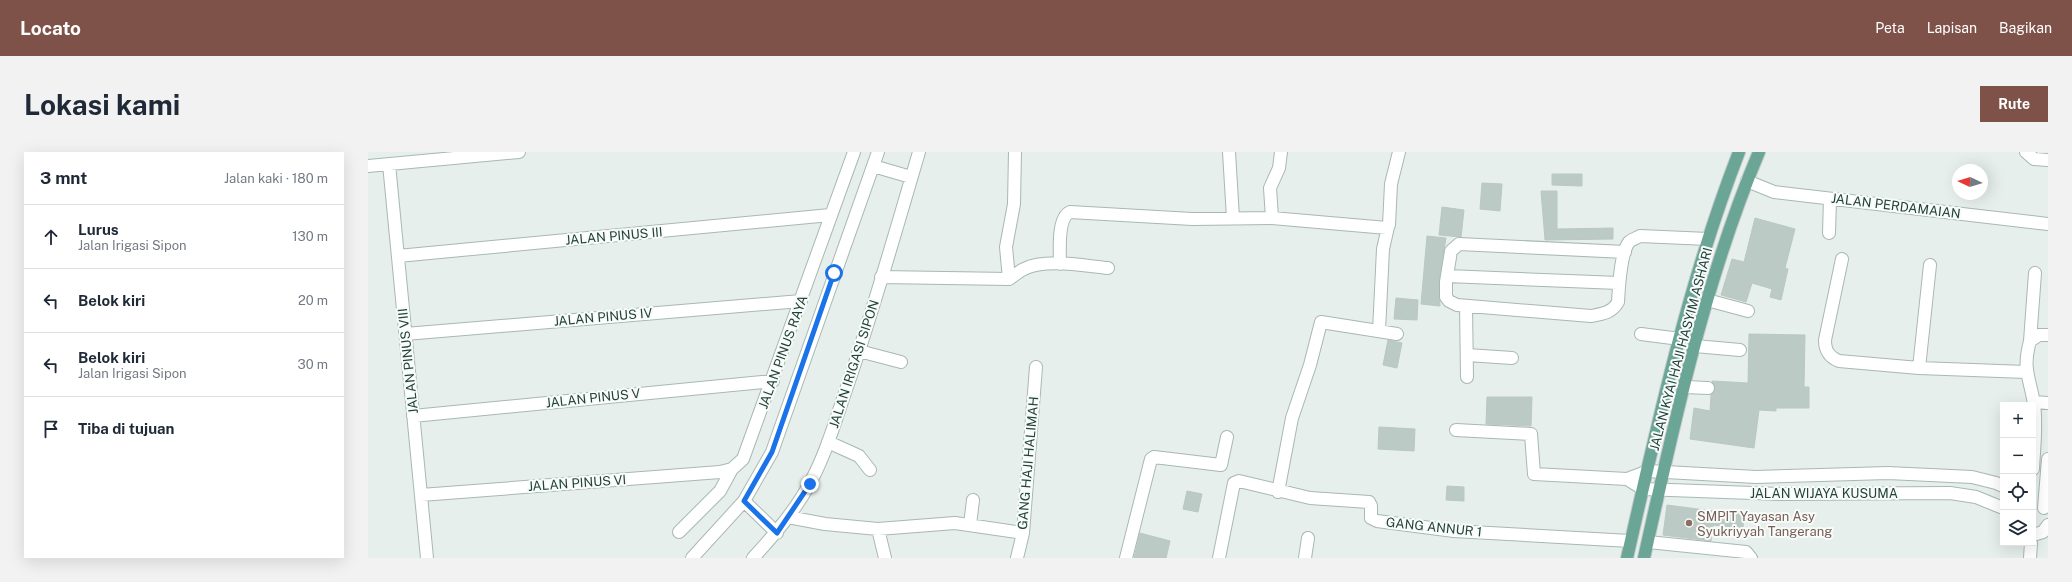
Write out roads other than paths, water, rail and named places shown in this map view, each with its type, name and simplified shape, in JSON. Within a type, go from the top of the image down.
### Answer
[{"type":"main road","name":"JALAN KYAI HAJI HASYIM ASHARI","points":[[1627,558],[1680,339],[1708,239],[1739,152]]},
{"type":"main road","name":"JALAN KYAI HAJI HASYIM ASHARI","points":[[1644,558],[1663,472],[1707,300],[1725,241],[1759,152]]},
{"type":"street","points":[[368,166],[519,152]]},
{"type":"street","name":"JALAN PINUS RAYA","points":[[679,532],[720,491],[732,469],[743,459],[773,381],[830,215],[854,152]]},
{"type":"street","points":[[692,558],[746,504],[772,452],[834,273],[878,168],[878,152]]},
{"type":"street","name":"JALAN IRIGASI SIPON","points":[[753,558],[774,530],[788,517],[810,484],[828,442],[859,351],[881,277],[906,176],[919,152]]},
{"type":"street","points":[[1009,279],[1006,247],[1014,204],[1015,152]]},
{"type":"street","points":[[1229,152],[1232,218]]},
{"type":"street","points":[[1272,218],[1270,188],[1279,168],[1281,152]]},
{"type":"street","points":[[1379,331],[1383,250],[1388,227],[1391,184],[1399,152]]},
{"type":"street","points":[[2026,152],[2034,159],[2048,160]]},
{"type":"street","name":"JALAN PINUS VIII","points":[[389,164],[428,558]]},
{"type":"street","points":[[878,168],[906,176]]},
{"type":"street","name":"JALAN PERDAMAIAN","points":[[1747,181],[1774,192],[2048,224]]},
{"type":"street","points":[[1829,233],[1830,198]]},
{"type":"street","points":[[1060,264],[1060,234],[1063,219],[1070,212],[1192,219],[1272,218],[1381,228],[1388,227]]},
{"type":"street","name":"JALAN PINUS III","points":[[398,256],[830,215]]},
{"type":"street","points":[[1624,252],[1458,244],[1451,251],[1447,276],[1446,298],[1457,305],[1466,306],[1591,316],[1603,314],[1615,308],[1618,302],[1619,283],[1624,252],[1629,242],[1640,236],[1708,239]]},
{"type":"street","points":[[1842,259],[1825,340],[1825,347],[1829,355],[1839,361],[1919,368],[2026,372]]},
{"type":"street","points":[[881,277],[1009,279],[1025,268],[1060,264],[1108,268]]},
{"type":"street","points":[[1919,368],[1930,265]]},
{"type":"street","points":[[2034,402],[2026,372],[2035,273]]},
{"type":"street","points":[[1447,276],[1619,283]]},
{"type":"street","name":"JALAN PINUS IV","points":[[406,334],[801,300]]},
{"type":"street","points":[[1707,300],[1748,311]]},
{"type":"street","points":[[1466,306],[1467,377]]},
{"type":"street","points":[[1278,492],[1292,418],[1310,365],[1320,323],[1324,322],[1397,334]]},
{"type":"street","points":[[1641,334],[1680,339]]},
{"type":"street","points":[[2030,341],[2039,335],[2048,335]]},
{"type":"street","points":[[1695,346],[1740,350]]},
{"type":"street","points":[[859,351],[901,362]]},
{"type":"street","points":[[1467,355],[1512,358]]},
{"type":"street","name":"GANG HAJI HALIMAH","points":[[1017,558],[1023,533],[1036,367]]},
{"type":"street","name":"JALAN PINUS V","points":[[414,416],[773,381]]},
{"type":"street","points":[[1685,386],[1708,388]]},
{"type":"street","points":[[2036,402],[2048,403]]},
{"type":"street","points":[[1456,430],[1531,434],[1534,474],[1627,479],[1648,471]]},
{"type":"street","points":[[1126,558],[1151,459],[1154,457],[1220,465],[1228,437]]},
{"type":"street","points":[[828,442],[859,456],[870,470]]},
{"type":"street","points":[[2044,510],[2048,459]]},
{"type":"street","name":"JALAN PINUS VI","points":[[421,495],[720,472],[732,469]]},
{"type":"street","name":"JALAN WIJAYA KUSUMA","points":[[1648,471],[1780,477],[1888,473],[1931,474],[1972,477],[2000,485]]},
{"type":"street","points":[[1780,477],[1782,494]]},
{"type":"street","points":[[1627,479],[1643,489]]},
{"type":"street","name":"GANG ANNUR 1","points":[[1219,558],[1234,483],[1241,481],[1271,488],[1278,492],[1310,498],[1369,502],[1371,506],[1370,518],[1377,521],[1454,531],[1630,541]]},
{"type":"street","name":"JALAN WIJAYA KUSUMA","points":[[1643,489],[1782,494],[1950,493],[1976,497],[1990,501],[2000,506]]},
{"type":"street","points":[[970,526],[973,500]]},
{"type":"street","points":[[746,504],[774,530]]},
{"type":"street","points":[[788,517],[825,524],[878,529],[955,523],[1023,533]]},
{"type":"street","points":[[2036,534],[2047,528]]},
{"type":"street","points":[[878,529],[884,558]]},
{"type":"street","points":[[1305,558],[1308,538]]},
{"type":"street","points":[[1648,542],[1746,552],[1751,558]]},
{"type":"street","points":[[2030,558],[2031,546]]},
{"type":"place","name":"SMPIT Yayasan Asy Syukriyyah Tangerang","points":[[1689,523]]}]
